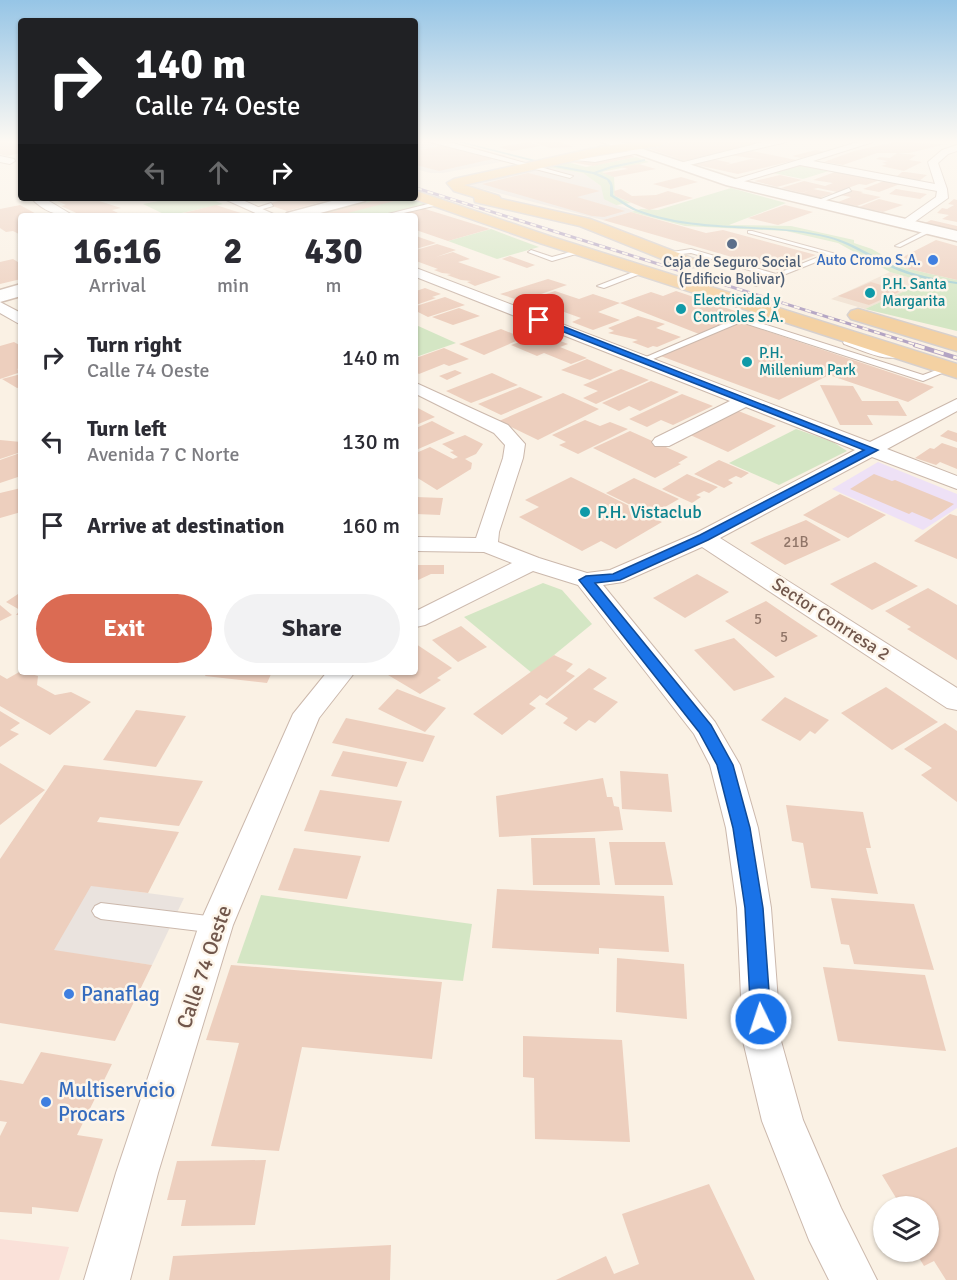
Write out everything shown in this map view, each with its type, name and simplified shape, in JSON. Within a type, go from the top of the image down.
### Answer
[{"type":"main road","points":[[303,213],[346,202]]},
{"type":"main road","points":[[440,202],[573,249],[954,369]]},
{"type":"main road","points":[[493,202],[591,224],[659,253]]},
{"type":"main road","points":[[507,202],[533,210]]},
{"type":"main road","points":[[809,202],[957,236]]},
{"type":"main road","points":[[573,249],[545,235],[542,228],[555,224],[574,225],[756,284],[777,283]]},
{"type":"main road","points":[[0,296],[18,291]]},
{"type":"main road","points":[[842,310],[957,345]]},
{"type":"street","points":[[41,202],[62,213]]},
{"type":"street","points":[[238,202],[256,209],[272,211]]},
{"type":"street","points":[[906,224],[937,202]]},
{"type":"street","points":[[418,273],[957,483]]},
{"type":"street","points":[[0,306],[18,318]]},
{"type":"street","points":[[418,389],[501,429],[514,444],[513,458],[488,532],[487,545]]},
{"type":"street","points":[[662,442],[746,400]]},
{"type":"street","points":[[418,544],[487,545],[586,580],[615,577],[704,538],[957,404]]},
{"type":"street","name":"Sector Conrresa 2","points":[[704,538],[957,701]]},
{"type":"street","points":[[418,619],[531,562]]},
{"type":"street","points":[[586,580],[705,729],[725,765],[742,828],[754,908],[762,1041],[783,1121],[825,1224],[854,1280]]},
{"type":"street","name":"Calle 74 Oeste","points":[[107,1280],[137,1173],[216,924],[307,714],[340,675]]},
{"type":"lane","points":[[395,213],[440,202]]},
{"type":"lane","points":[[898,246],[930,230]]},
{"type":"lane","points":[[659,253],[691,251],[777,283],[833,254],[750,232]]},
{"type":"lane","points":[[531,252],[552,259],[573,249]]},
{"type":"lane","points":[[601,286],[644,271]]},
{"type":"lane","points":[[643,360],[765,308]]},
{"type":"lane","points":[[741,319],[923,378],[954,369]]},
{"type":"lane","points":[[895,326],[922,328],[957,338]]},
{"type":"lane","points":[[101,911],[216,924]]},
{"type":"shaded area","points":[[532,202],[612,202],[634,211],[603,220]]},
{"type":"shaded area","points":[[890,272],[926,282],[865,309],[831,299]]},
{"type":"shaded area","points":[[878,462],[957,494],[957,508],[923,530],[832,489]]},
{"type":"shaded area","points":[[0,873],[184,898],[152,965],[0,943]]},
{"type":"shaded area","points":[[0,1239],[69,1247],[59,1280],[0,1280]]},
{"type":"green space","points":[[155,202],[217,202],[223,204],[182,213],[162,213],[143,204]]},
{"type":"green space","points":[[357,202],[422,202],[428,204],[390,213],[314,213]]},
{"type":"green space","points":[[609,202],[631,203],[616,205]]},
{"type":"green space","points":[[685,202],[786,203],[729,225],[791,226],[854,240],[854,243],[872,249],[905,268],[957,280],[957,331],[865,309],[925,282],[890,272],[838,243],[786,231],[685,226],[631,212],[641,209],[658,210]]},
{"type":"green space","points":[[491,229],[539,247],[497,259],[448,241]]},
{"type":"green space","points":[[418,326],[456,343],[418,356]]},
{"type":"green space","points":[[796,429],[833,442],[847,451],[779,485],[729,463]]},
{"type":"green space","points":[[543,583],[562,590],[592,624],[532,673],[464,617]]},
{"type":"green space","points":[[261,895],[472,924],[463,981],[237,963]]},
{"type":"building","points":[[59,202],[102,202],[121,208],[112,210],[118,213],[76,213],[61,206],[66,205]]},
{"type":"building","points":[[275,202],[323,202],[287,211],[266,204]]},
{"type":"building","points":[[370,202],[391,202],[348,213],[326,213]]},
{"type":"building","points":[[543,202],[593,202],[625,211],[604,217],[592,216]]},
{"type":"building","points":[[629,202],[679,202],[649,210]]},
{"type":"building","points":[[839,202],[868,202],[857,206]]},
{"type":"building","points":[[872,202],[890,202],[903,205],[883,212],[859,207]]},
{"type":"building","points":[[957,202],[957,222],[942,219],[949,215],[937,213],[942,208],[947,209],[954,205],[948,204]]},
{"type":"building","points":[[20,205],[35,213],[18,213],[18,234],[13,231],[6,232],[0,228],[0,209]]},
{"type":"building","points":[[216,205],[241,213],[183,213]]},
{"type":"building","points":[[785,205],[813,212],[778,225],[748,218]]},
{"type":"building","points":[[422,208],[490,229],[448,241],[418,231],[418,213],[403,213]]},
{"type":"building","name":"Caja de Seguro Social (Edificio Bolivar)","points":[[631,212],[706,233],[723,230],[816,255],[777,270],[603,220]]},
{"type":"building","points":[[931,220],[957,226],[957,230],[925,223]]},
{"type":"building","points":[[418,237],[436,243],[418,248]]},
{"type":"building","name":"Auto Cromo S.A.","points":[[936,240],[957,246],[957,280],[905,268],[914,263],[903,257]]},
{"type":"building","points":[[437,244],[456,250],[436,257],[453,252],[470,259],[458,262],[501,277],[475,286],[467,282],[471,281],[447,275],[451,274],[442,273],[434,270],[438,269],[418,262],[418,249]]},
{"type":"building","points":[[510,256],[535,265],[527,268],[502,259]]},
{"type":"building","points":[[13,259],[18,262],[18,280],[0,284],[0,262]]},
{"type":"building","points":[[548,279],[567,285],[521,301],[500,294]]},
{"type":"building","name":"P.H. Santa Margarita","points":[[871,282],[901,291],[869,305],[838,296]]},
{"type":"building","points":[[425,288],[441,294],[418,304],[418,290]]},
{"type":"building","points":[[555,291],[579,299],[593,294],[620,303],[598,312],[620,320],[593,330],[572,322],[581,318],[553,308],[539,313],[525,308],[535,305],[525,301]]},
{"type":"building","name":"Electricidad y Controles S.A.","points":[[676,291],[744,314],[699,334],[620,303],[651,292],[663,296]]},
{"type":"building","points":[[445,297],[465,305],[428,317],[418,312],[418,305]]},
{"type":"building","points":[[459,308],[480,316],[453,325],[432,317]]},
{"type":"building","points":[[638,316],[665,324],[656,328],[681,337],[657,347],[648,348],[632,342],[638,340],[608,333],[614,331],[608,328]]},
{"type":"building","name":"P.H. Millenium Park","points":[[737,321],[934,387],[908,402],[829,375],[779,400],[658,355]]},
{"type":"building","points":[[501,329],[523,338],[484,355],[459,344]]},
{"type":"building","points":[[543,334],[568,344],[560,347],[587,358],[571,364],[544,353],[537,356],[511,345]]},
{"type":"building","points":[[14,342],[18,344],[18,373],[0,379],[0,346]]},
{"type":"building","points":[[444,348],[469,359],[449,366],[444,364],[419,374],[418,357]]},
{"type":"building","points":[[587,359],[613,370],[590,380],[561,370]]},
{"type":"building","points":[[621,369],[649,380],[596,404],[583,398],[598,391],[583,385]]},
{"type":"building","points":[[455,370],[462,373],[447,380],[439,376]]},
{"type":"building","points":[[492,373],[518,385],[471,403],[446,391]]},
{"type":"building","points":[[18,375],[18,388],[17,388],[2,379]]},
{"type":"building","points":[[651,381],[679,392],[640,411],[629,406],[619,411],[602,403]]},
{"type":"building","points":[[820,385],[853,386],[862,401],[898,401],[907,416],[867,415],[873,425],[840,425]]},
{"type":"building","points":[[520,387],[543,397],[501,415],[478,404]]},
{"type":"building","points":[[563,393],[599,409],[538,440],[499,421]]},
{"type":"building","points":[[682,394],[713,406],[673,425],[661,420],[647,427],[629,419]]},
{"type":"building","points":[[418,408],[435,417],[418,424]]},
{"type":"building","points":[[736,410],[776,426],[728,452],[688,434]]},
{"type":"building","points":[[585,420],[600,426],[610,422],[628,429],[578,454],[559,445],[566,442],[552,435]]},
{"type":"building","points":[[432,421],[455,433],[418,449],[418,427]]},
{"type":"building","points":[[948,430],[957,433],[957,442],[940,436]]},
{"type":"building","points":[[630,431],[688,457],[678,463],[681,464],[655,478],[593,448]]},
{"type":"building","points":[[465,435],[483,444],[476,454],[465,459],[472,463],[471,469],[437,490],[418,478],[418,452],[430,447],[453,459],[458,457],[450,452],[454,451],[442,444]]},
{"type":"building","points":[[0,440],[18,442],[18,453],[0,459]]},
{"type":"building","points":[[942,443],[957,448],[957,469],[940,462],[936,465],[915,458],[930,448],[934,449]]},
{"type":"building","points":[[18,454],[18,477],[0,483],[0,460]]},
{"type":"building","points":[[719,460],[749,473],[741,478],[736,476],[728,480],[733,483],[724,488],[694,474]]},
{"type":"building","points":[[687,474],[718,487],[709,493],[704,491],[696,495],[701,497],[692,503],[662,489]]},
{"type":"building","points":[[874,474],[954,504],[931,520],[912,512],[909,514],[850,489]]},
{"type":"building","name":"P.H. Vistaclub","points":[[571,477],[662,522],[616,549],[601,541],[582,551],[519,517],[539,507],[525,500]]},
{"type":"building","points":[[634,478],[679,499],[651,515],[606,493]]},
{"type":"building","points":[[18,489],[18,513],[0,518],[0,493]]},
{"type":"building","points":[[840,494],[886,515],[848,538],[803,515]]},
{"type":"building","points":[[418,497],[443,498],[440,515],[418,514]]},
{"type":"building","points":[[950,514],[957,516],[957,559],[914,541]]},
{"type":"building","points":[[806,520],[841,540],[785,565],[750,543]]},
{"type":"building","points":[[875,562],[918,586],[872,610],[830,584]]},
{"type":"building","points":[[418,565],[444,565],[444,574],[431,574],[418,580]]},
{"type":"building","points":[[697,574],[729,592],[685,618],[653,598]]},
{"type":"building","points":[[928,588],[957,605],[957,660],[907,629],[911,627],[885,611]]},
{"type":"building","points":[[18,594],[18,609],[6,602]]},
{"type":"building","points":[[766,601],[818,636],[776,657],[725,621]]},
{"type":"building","points":[[0,605],[12,615],[0,621]]},
{"type":"building","points":[[461,626],[487,647],[458,662],[432,640]]},
{"type":"building","points":[[734,638],[775,677],[734,691],[694,650]]},
{"type":"building","points":[[418,645],[452,668],[437,678],[441,680],[420,694],[388,675],[418,675]]},
{"type":"building","points":[[554,655],[573,664],[566,671],[575,676],[547,699],[540,695],[529,704],[536,708],[502,735],[473,714]]},
{"type":"building","points":[[589,668],[607,678],[593,689],[618,702],[595,723],[589,720],[576,731],[563,723],[568,718],[545,704]]},
{"type":"building","points":[[18,673],[18,675],[35,675],[38,676],[37,685],[55,695],[71,692],[91,702],[50,735],[0,706],[0,675],[7,679]]},
{"type":"building","points":[[206,675],[271,675],[267,683]]},
{"type":"building","points":[[886,687],[938,722],[892,750],[841,713]]},
{"type":"building","points":[[397,689],[446,708],[425,732],[378,709]]},
{"type":"building","points":[[785,697],[829,720],[815,734],[810,731],[800,741],[761,720]]},
{"type":"building","points":[[136,710],[186,716],[156,767],[103,760]]},
{"type":"building","points":[[0,711],[20,723],[10,730],[19,734],[0,747]]},
{"type":"building","points":[[346,718],[435,736],[423,762],[332,743]]},
{"type":"building","points":[[945,723],[957,731],[957,802],[921,775],[932,768],[904,749]]},
{"type":"building","points":[[343,751],[407,762],[397,787],[331,776]]},
{"type":"building","points":[[0,763],[45,790],[0,825]]},
{"type":"building","points":[[64,765],[203,781],[179,826],[100,817],[97,822],[179,832],[148,893],[91,886],[54,950],[152,965],[115,1041],[0,1023],[0,859]]},
{"type":"building","points":[[620,771],[668,774],[672,812],[622,809]]},
{"type":"building","points":[[603,778],[607,797],[612,797],[614,806],[619,807],[623,830],[499,837],[496,796]]},
{"type":"building","points":[[320,790],[402,801],[389,842],[304,831]]},
{"type":"building","points":[[786,805],[863,812],[871,848],[866,848],[878,894],[811,888],[803,843],[792,841]]},
{"type":"building","points":[[531,838],[595,838],[600,885],[533,885]]},
{"type":"building","points":[[609,842],[665,842],[673,885],[615,885]]},
{"type":"building","points":[[294,848],[361,856],[347,899],[278,890]]},
{"type":"building","points":[[497,889],[664,896],[669,952],[599,948],[599,954],[492,948]]},
{"type":"building","points":[[831,898],[914,904],[934,970],[854,964],[849,945],[841,944]]},
{"type":"building","points":[[617,958],[684,964],[687,1019],[616,1012]]},
{"type":"building","points":[[231,965],[442,982],[432,1059],[302,1047],[279,1151],[211,1146],[239,1043],[206,1040]]},
{"type":"building","points":[[823,967],[925,975],[946,1051],[838,1041]]},
{"type":"building","points":[[523,1036],[622,1040],[630,1142],[535,1139],[534,1078],[523,1077]]},
{"type":"building","points":[[41,1052],[112,1064],[77,1135],[103,1139],[78,1212],[32,1207],[32,1214],[0,1212],[0,1136],[7,1122],[0,1121],[0,1080],[23,1084]]},
{"type":"building","points":[[957,1147],[957,1280],[946,1280],[935,1262],[939,1262],[939,1196],[895,1196],[882,1175]]},
{"type":"building","points":[[266,1160],[255,1225],[181,1226],[186,1200],[167,1200],[177,1161]]},
{"type":"building","points":[[709,1184],[755,1280],[556,1280],[606,1256],[614,1274],[639,1264],[622,1214]]},
{"type":"building","points":[[391,1245],[390,1280],[169,1280],[173,1256]]},
{"type":"waterway","points":[[622,202],[658,217],[685,223],[772,229],[833,238],[907,272],[957,283]]},
{"type":"railway","points":[[460,202],[920,346]]},
{"type":"railway","points":[[915,345],[957,358]]},
{"type":"place","name":"Caja de Seguro Social (Edificio Bolivar)","points":[[732,244]]},
{"type":"place","name":"Auto Cromo S.A.","points":[[933,260]]},
{"type":"place","name":"P.H. Santa Margarita","points":[[870,293]]},
{"type":"place","name":"Electricidad y Controles S.A.","points":[[681,309]]},
{"type":"place","name":"P.H. Millenium Park","points":[[747,362]]},
{"type":"place","name":"P.H. Vistaclub","points":[[585,512]]},
{"type":"place","name":"Panaflag","points":[[69,994]]},
{"type":"place","name":"Multiservicio Procars","points":[[46,1102]]},
{"type":"route","points":[[539,320],[873,450],[704,538],[615,577],[586,580],[705,729],[725,765],[742,828],[754,908],[761,1019]]}]
